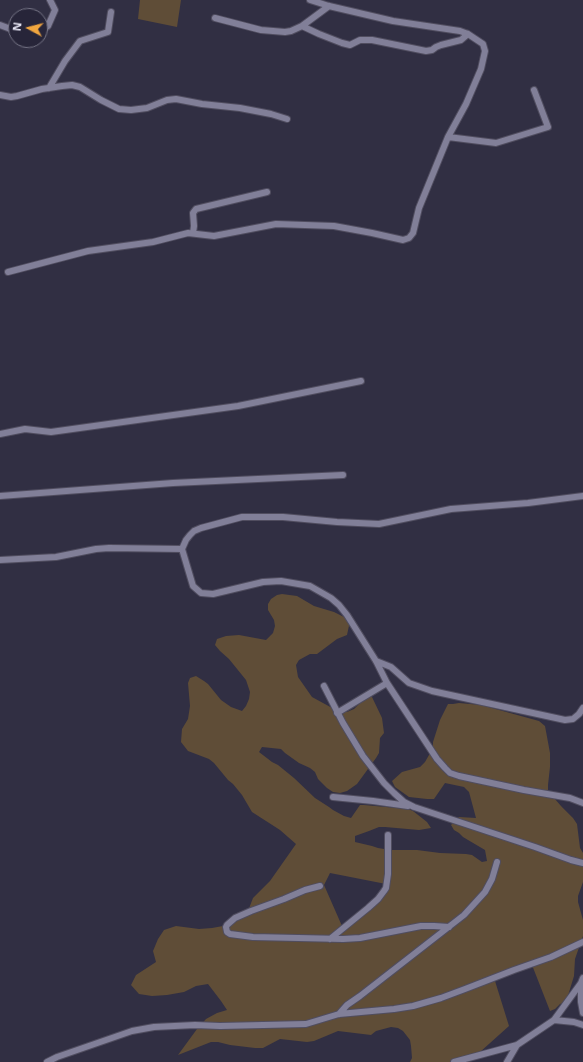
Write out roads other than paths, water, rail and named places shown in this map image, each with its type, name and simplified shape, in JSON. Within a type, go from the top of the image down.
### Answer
[{"type":"street","points":[[48,26],[55,10],[50,0]]},
{"type":"street","points":[[8,272],[88,251],[153,242],[188,233],[214,236],[276,224],[328,226],[403,240],[409,238],[413,233],[419,208],[448,137],[475,85],[485,51],[483,44],[468,34],[460,31],[393,22],[310,0]]},
{"type":"street","points":[[215,18],[268,32],[285,32],[302,26],[329,6]]},
{"type":"street","points":[[49,88],[65,61],[80,41],[108,32],[111,12]]},
{"type":"street","points":[[302,26],[350,45],[360,40],[372,40],[426,51],[432,50],[441,45],[461,40],[468,34]]},
{"type":"street","points":[[0,95],[11,97],[68,85],[86,90],[101,100],[119,108],[131,110],[147,108],[168,100],[176,99],[202,104],[240,108],[271,114],[287,119]]},
{"type":"street","points":[[448,137],[496,142],[548,127],[534,90]]},
{"type":"street","points":[[193,233],[193,213],[196,209],[268,192]]},
{"type":"street","points":[[0,434],[26,429],[51,432],[238,406],[361,381]]},
{"type":"street","points":[[0,496],[173,483],[343,474]]},
{"type":"street","points":[[583,496],[528,503],[452,509],[379,524],[284,517],[242,517],[194,531],[186,540],[182,549],[193,586],[201,593],[213,594],[263,582],[281,581],[305,585],[318,590],[331,598],[344,610],[376,661],[386,682],[437,759],[450,773],[570,798],[583,803]]},
{"type":"street","points":[[0,560],[56,557],[109,548],[182,549]]},
{"type":"street","points":[[376,661],[391,667],[409,683],[432,691],[565,720],[573,719],[583,708]]},
{"type":"street","points":[[337,713],[386,682]]},
{"type":"street","points":[[324,686],[337,713],[363,756],[384,783],[404,802],[414,807],[571,860],[583,862]]},
{"type":"street","points":[[333,797],[414,807]]},
{"type":"street","points":[[330,939],[368,908],[384,891],[388,874],[388,836]]},
{"type":"street","points":[[339,1014],[347,1005],[464,915],[485,892],[492,879],[497,862]]},
{"type":"street","points":[[320,886],[305,890],[239,916],[230,922],[226,927],[226,930],[230,934],[253,937],[343,939],[360,938],[421,926],[449,927]]},
{"type":"street","points":[[47,1062],[56,1060],[132,1031],[154,1027],[306,1024],[339,1014],[413,1006],[441,998],[551,957],[583,942]]},
{"type":"street","points":[[582,980],[581,1002],[583,1013]]},
{"type":"street","points":[[454,1062],[517,1045],[554,1020],[582,980]]},
{"type":"street","points":[[554,1020],[574,1022],[583,1025]]},
{"type":"street","points":[[507,1062],[517,1045]]}]
